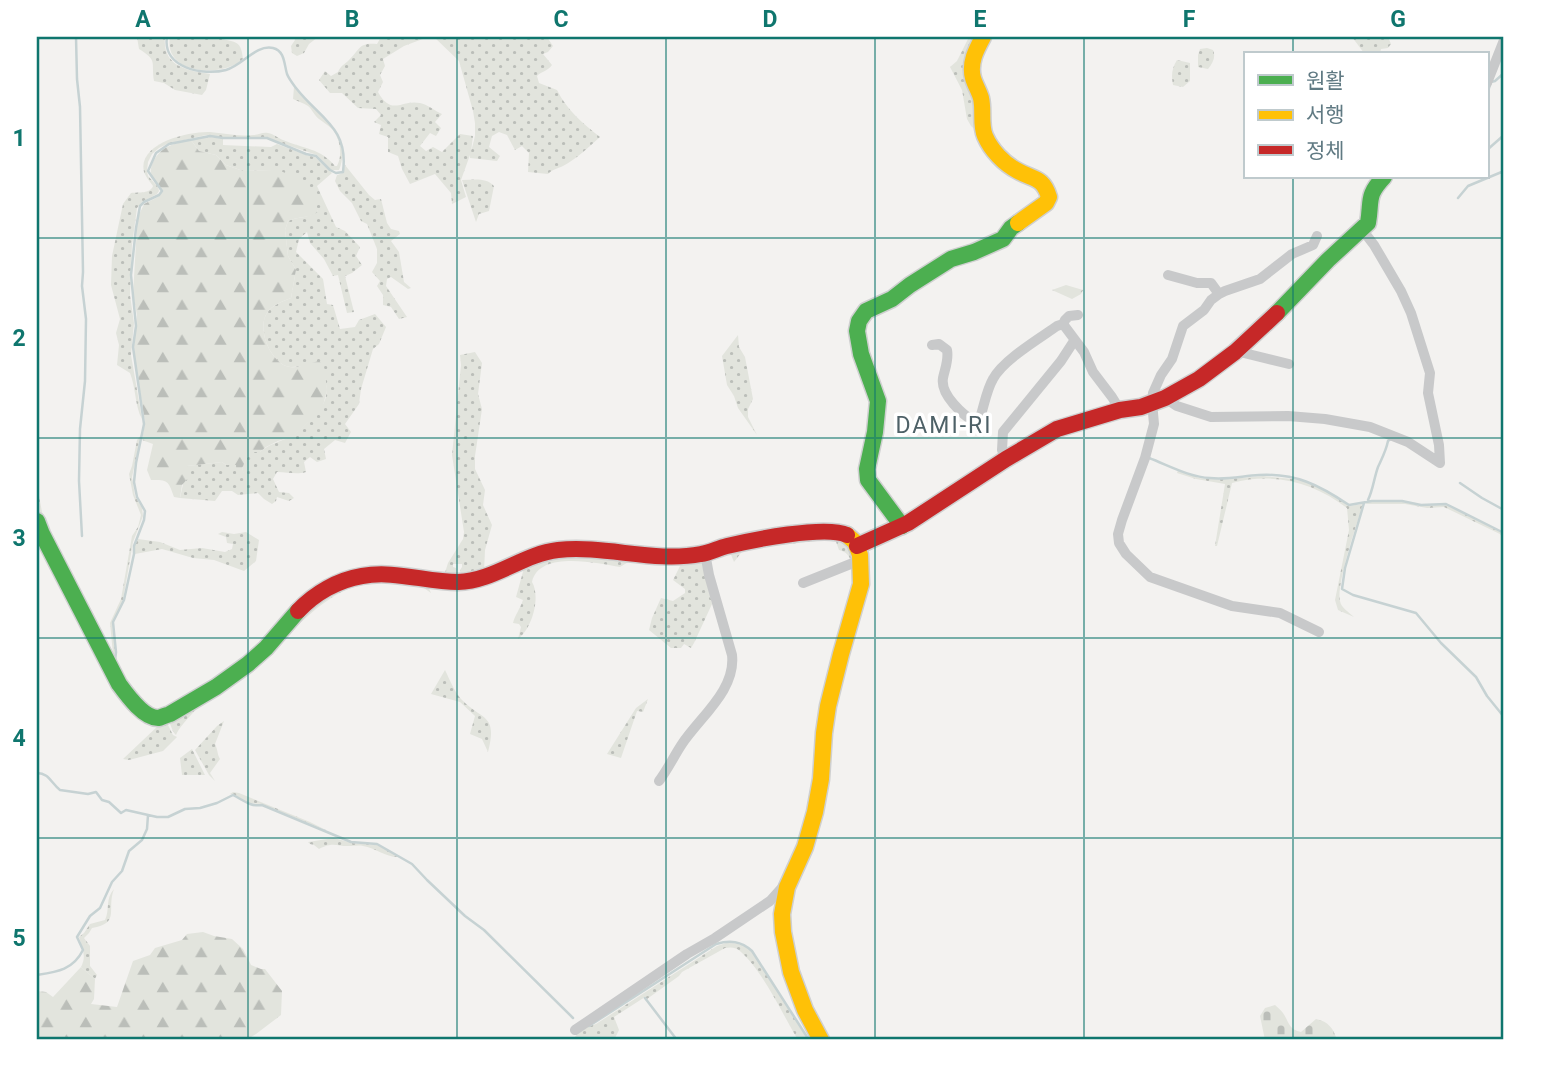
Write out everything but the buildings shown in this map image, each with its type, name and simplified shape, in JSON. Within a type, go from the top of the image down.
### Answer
[{"type":"street","points":[[902,526],[869,480],[867,469],[875,432],[877,401],[861,354],[857,331],[859,321],[866,311],[892,299],[951,258],[974,252],[1003,239],[1011,228],[1040,208],[1049,197],[1046,185],[1041,180],[1016,170],[997,154],[986,137],[982,124],[982,99],[972,68],[983,37]]},
{"type":"street","points":[[1488,80],[1504,40]]},
{"type":"street","points":[[803,583],[853,563],[859,551],[1057,429],[1120,410],[1141,407],[1199,379],[1261,329],[1370,220],[1371,192],[1383,178]]},
{"type":"street","points":[[1159,400],[1210,418],[1288,416],[1370,427],[1408,442],[1440,463],[1428,394],[1430,373],[1411,313],[1374,245],[1361,228]]},
{"type":"street","points":[[1317,236],[1313,245],[1293,254],[1260,279],[1219,294],[1183,326],[1172,359],[1156,384],[1159,400],[1154,424],[1118,534],[1119,543],[1126,554],[1150,577],[1232,606],[1280,614],[1319,632]]},
{"type":"street","points":[[1168,275],[1197,283],[1212,283],[1219,294]]},
{"type":"street","points":[[932,345],[939,344],[947,350],[942,382],[945,390],[960,412],[976,423],[996,374],[1027,347],[1063,324],[1069,316],[1078,315]]},
{"type":"street","points":[[1063,324],[1120,410]]},
{"type":"street","points":[[1006,458],[1002,450],[1003,432],[1074,341]]},
{"type":"street","points":[[1236,351],[1289,364]]},
{"type":"street","points":[[37,521],[119,684],[136,706],[148,716],[159,718],[170,715],[257,657],[288,622],[321,592],[366,575],[382,574],[439,582],[465,582],[533,556],[559,550],[680,557],[705,554],[746,542],[833,531],[845,534],[859,551],[861,584],[826,719],[819,796],[803,851],[784,899],[783,929],[786,947],[797,988],[821,1040]]},
{"type":"street","points":[[659,781],[682,743],[718,698],[731,675],[732,655],[705,554]]},
{"type":"street","points":[[575,1030],[770,901],[791,878]]},
{"type":"green space","points":[[137,37],[165,37],[165,47],[172,61],[185,69],[210,74],[202,95],[175,90],[164,83],[154,81],[153,62],[139,49]]},
{"type":"green space","points":[[170,37],[218,37],[235,42],[240,47],[243,59],[222,69],[196,69],[185,66],[170,50]]},
{"type":"green space","points":[[294,37],[318,37],[309,44],[304,53],[297,56],[292,53]]},
{"type":"green space","points":[[381,37],[428,37],[404,46],[383,59],[385,66],[380,75],[383,82],[378,92],[388,104],[420,103],[442,114],[435,122],[441,128],[436,136],[430,133],[420,146],[426,151],[433,147],[442,152],[460,134],[473,136],[471,152],[475,136],[473,111],[459,61],[434,37],[547,37],[553,46],[543,54],[552,65],[537,76],[539,83],[557,90],[565,104],[600,137],[573,160],[548,174],[528,172],[529,153],[522,146],[515,150],[507,135],[499,132],[492,136],[489,147],[500,156],[497,161],[470,158],[470,155],[461,180],[466,197],[452,204],[451,193],[435,174],[410,184],[398,156],[388,152],[388,137],[379,134],[381,125],[374,122],[381,115],[376,109],[358,108],[342,93],[330,93],[319,80],[325,71],[331,76],[338,72],[360,47],[377,44]]},
{"type":"green space","points":[[969,37],[980,37],[973,51],[984,138],[967,119],[962,90],[950,67],[957,61]]},
{"type":"green space","points":[[1352,37],[1388,37],[1391,44],[1388,48],[1381,49],[1380,52],[1363,52]]},
{"type":"green space","points":[[1200,49],[1213,50],[1213,62],[1208,69],[1198,67]]},
{"type":"green space","points":[[1177,60],[1190,63],[1190,81],[1183,87],[1173,85],[1172,72]]},
{"type":"green space","points":[[294,87],[321,114],[336,134],[342,157],[339,170],[331,170],[317,155],[268,137],[224,138],[206,135],[167,144],[152,154],[148,162],[148,176],[159,191],[137,208],[130,295],[134,323],[131,355],[142,419],[130,373],[117,365],[119,345],[116,333],[120,319],[111,285],[112,256],[123,204],[131,193],[152,189],[153,186],[144,172],[148,153],[166,141],[201,132],[272,134],[317,152],[337,166],[340,152],[335,133],[308,106],[293,99]]},
{"type":"green space","points":[[210,137],[223,139],[223,145],[271,147],[277,144],[315,157],[332,173],[317,186],[336,227],[345,231],[360,247],[356,256],[362,265],[345,276],[354,312],[347,313],[338,275],[333,276],[324,259],[310,243],[307,232],[299,239],[296,252],[323,279],[327,304],[333,305],[340,329],[355,327],[359,320],[375,314],[386,327],[379,344],[373,349],[359,404],[345,424],[351,432],[345,443],[335,440],[324,449],[326,459],[317,462],[310,457],[304,462],[306,472],[277,472],[273,479],[279,492],[289,493],[294,498],[289,501],[277,497],[272,504],[258,493],[238,495],[232,491],[222,491],[215,501],[180,498],[187,466],[222,462],[236,465],[244,475],[242,468],[250,451],[260,452],[294,434],[313,418],[324,402],[327,390],[324,375],[303,367],[286,366],[274,357],[266,342],[263,327],[269,310],[291,298],[296,270],[288,256],[285,230],[288,221],[318,211],[272,170],[243,171],[226,165],[216,155],[199,151],[191,140]]},
{"type":"green space","points":[[191,140],[199,151],[216,155],[226,165],[243,171],[281,171],[308,185],[318,212],[288,221],[285,230],[288,256],[296,270],[291,298],[269,310],[263,327],[266,342],[274,357],[286,366],[302,366],[319,361],[324,366],[327,390],[322,410],[292,437],[278,441],[260,452],[250,452],[242,468],[245,476],[237,478],[236,465],[222,462],[187,466],[189,477],[182,485],[180,498],[174,497],[167,482],[151,480],[147,470],[153,444],[142,440],[145,423],[135,360],[137,315],[133,294],[139,215],[144,204],[158,197],[162,191],[152,175],[153,162],[164,149]]},
{"type":"green space","points":[[345,165],[369,195],[375,200],[381,199],[387,223],[391,229],[399,231],[400,234],[391,241],[399,252],[404,282],[411,288],[408,289],[391,277],[387,279],[386,286],[407,317],[399,319],[391,307],[383,305],[383,295],[377,286],[380,281],[372,272],[377,263],[377,249],[367,224],[361,221],[352,203],[340,191],[335,181]]},
{"type":"green space","points":[[462,180],[483,180],[494,186],[489,211],[479,214],[476,222]]},
{"type":"green space","points":[[1066,285],[1083,290],[1072,299],[1052,290]]},
{"type":"green space","points":[[738,335],[753,399],[748,409],[748,417],[757,435],[738,408],[727,385],[722,356]]},
{"type":"green space","points":[[475,352],[482,363],[478,394],[482,409],[475,469],[485,490],[483,505],[492,525],[485,550],[484,572],[461,578],[462,564],[453,564],[457,578],[443,579],[464,532],[452,455],[460,355]]},
{"type":"green space","points":[[141,435],[132,477],[135,496],[143,516],[133,542],[123,600],[112,622],[114,661],[42,526],[37,512],[37,485],[42,512],[53,542],[113,654],[110,623],[121,599],[132,536],[141,515],[133,495],[129,474],[137,440]]},
{"type":"green space","points":[[1178,470],[1199,478],[1211,479],[1263,476],[1303,480],[1329,492],[1349,506],[1363,504],[1340,593],[1342,606],[1354,617],[1338,610],[1335,600],[1349,530],[1347,508],[1321,492],[1293,482],[1263,479],[1232,483],[1215,546],[1225,484],[1196,479],[1177,473]]},
{"type":"green space","points":[[1373,501],[1403,502],[1421,506],[1446,504],[1504,536],[1444,507],[1365,504]]},
{"type":"green space","points":[[246,532],[259,540],[256,561],[244,571],[214,560],[193,558],[162,549],[135,554],[138,539],[160,542],[180,550],[202,548],[225,552],[232,549],[233,544],[227,543],[226,537],[218,534]]},
{"type":"green space","points":[[840,537],[856,554],[850,562],[847,554],[839,550],[835,539],[744,549],[734,562],[730,552],[725,549]]},
{"type":"green space","points":[[554,553],[702,558],[712,604],[691,648],[684,644],[681,648],[671,648],[649,630],[661,598],[673,601],[685,593],[685,589],[673,580],[680,564],[630,561],[620,567],[570,561],[545,566],[537,572],[532,582],[536,596],[534,612],[527,628],[518,639],[521,627],[513,623],[523,600],[516,597],[524,568]]},
{"type":"green space","points":[[376,576],[426,582],[431,593],[421,586],[399,582],[354,587],[336,595],[302,621],[258,667],[227,683],[190,716],[176,735],[174,733],[167,720],[261,657],[290,624],[324,595],[351,582]]},
{"type":"green space","points":[[445,670],[461,699],[489,724],[491,739],[488,752],[482,739],[470,734],[475,716],[460,702],[431,694]]},
{"type":"green space","points":[[648,699],[643,712],[637,711],[621,758],[607,754],[636,708]]},
{"type":"green space","points":[[224,721],[215,744],[220,759],[210,773],[215,781],[195,750]]},
{"type":"green space","points":[[164,722],[177,737],[163,751],[129,760],[123,759],[160,724]]},
{"type":"green space","points":[[192,749],[205,775],[182,775],[180,758]]},
{"type":"green space","points":[[233,792],[328,831],[262,804],[247,803],[230,794]]},
{"type":"green space","points":[[334,838],[377,845],[400,857],[362,846],[332,845],[319,849],[308,842]]},
{"type":"green space","points":[[114,889],[110,919],[101,926],[92,928],[84,938],[90,946],[90,966],[97,975],[95,979],[81,967],[84,956],[79,937],[90,924],[105,920]]},
{"type":"green space","points":[[203,932],[232,939],[243,949],[251,965],[265,969],[282,991],[281,1015],[256,1034],[246,1040],[37,1040],[37,991],[46,992],[53,997],[81,967],[95,979],[94,999],[91,1004],[117,1007],[133,961],[150,955],[155,948],[182,940],[187,934]]},
{"type":"green space","points":[[726,943],[740,944],[752,951],[808,1040],[798,1040],[757,970],[739,950],[729,947],[682,972],[647,999],[645,997],[614,1017],[619,1030],[614,1040],[572,1040],[583,1028],[596,1024],[717,946]]},
{"type":"green space","points":[[1275,1005],[1294,1029],[1301,1032],[1316,1019],[1330,1026],[1337,1040],[1265,1040],[1260,1016],[1265,1008]]},
{"type":"waterway","points":[[76,37],[80,107],[82,286],[86,319],[79,481],[82,536]]},
{"type":"waterway","points":[[115,661],[113,622],[124,600],[134,546],[145,511],[137,497],[134,482],[144,424],[133,347],[136,326],[131,275],[140,206],[162,191],[148,171],[156,153],[169,144],[210,136],[267,138],[316,156],[336,173],[343,172],[344,157],[337,134],[292,83],[282,55],[277,50],[261,49],[232,68],[206,72],[177,63],[167,48],[167,37]]},
{"type":"waterway","points":[[1489,88],[1491,82],[1504,73]]},
{"type":"waterway","points":[[1488,149],[1504,135]]},
{"type":"waterway","points":[[1488,178],[1504,171]]},
{"type":"waterway","points":[[1458,198],[1468,186],[1487,178]]},
{"type":"waterway","points":[[1368,500],[1378,467],[1391,439]]},
{"type":"waterway","points":[[1149,458],[1202,477],[1222,479],[1272,475],[1296,478],[1317,486],[1349,505],[1372,501],[1446,504],[1504,533]]},
{"type":"waterway","points":[[1460,483],[1504,510]]},
{"type":"waterway","points":[[1364,503],[1345,568],[1342,589],[1353,595],[1416,613],[1441,643],[1476,677],[1504,717]]},
{"type":"waterway","points":[[37,773],[47,777],[60,790],[88,794],[96,792],[102,800],[109,802],[121,813],[126,810],[168,817],[185,809],[217,803],[233,795],[351,842],[377,844],[412,864],[573,1018]]},
{"type":"waterway","points":[[37,975],[64,969],[79,957],[83,950],[77,937],[90,916],[100,908],[112,882],[122,871],[129,851],[142,840],[147,829],[148,815]]},
{"type":"waterway","points":[[589,1026],[716,944],[731,942],[744,945],[752,951],[809,1040]]},
{"type":"waterway","points":[[645,998],[677,1040]]},
{"type":"traffic: fast","points":[[1277,313],[1368,223],[1372,194],[1383,178]]},
{"type":"traffic: fast","points":[[902,526],[868,480],[867,469],[878,401],[861,354],[857,331],[859,321],[866,311],[892,299],[951,259],[1003,239],[1018,223]]},
{"type":"traffic: fast","points":[[37,521],[119,684],[136,706],[153,717],[170,714],[248,664],[266,648],[298,611]]},
{"type":"traffic: slow","points":[[983,37],[974,57],[972,72],[981,98],[985,136],[1003,161],[1041,182],[1049,197],[1046,203],[1018,223]]},
{"type":"traffic: slow","points":[[821,1040],[805,1010],[791,972],[782,914],[787,887],[805,847],[815,812],[828,706],[861,584],[860,555],[855,542],[847,535]]},
{"type":"traffic: jam","points":[[857,546],[908,523],[1057,429],[1165,398],[1199,379],[1235,352],[1277,313]]},
{"type":"traffic: jam","points":[[298,611],[327,588],[362,576],[386,574],[471,581],[545,552],[558,550],[683,556],[788,534],[837,532],[847,535]]},
{"type":"district","name":"DAMI-RI","points":[[944,425]]}]
